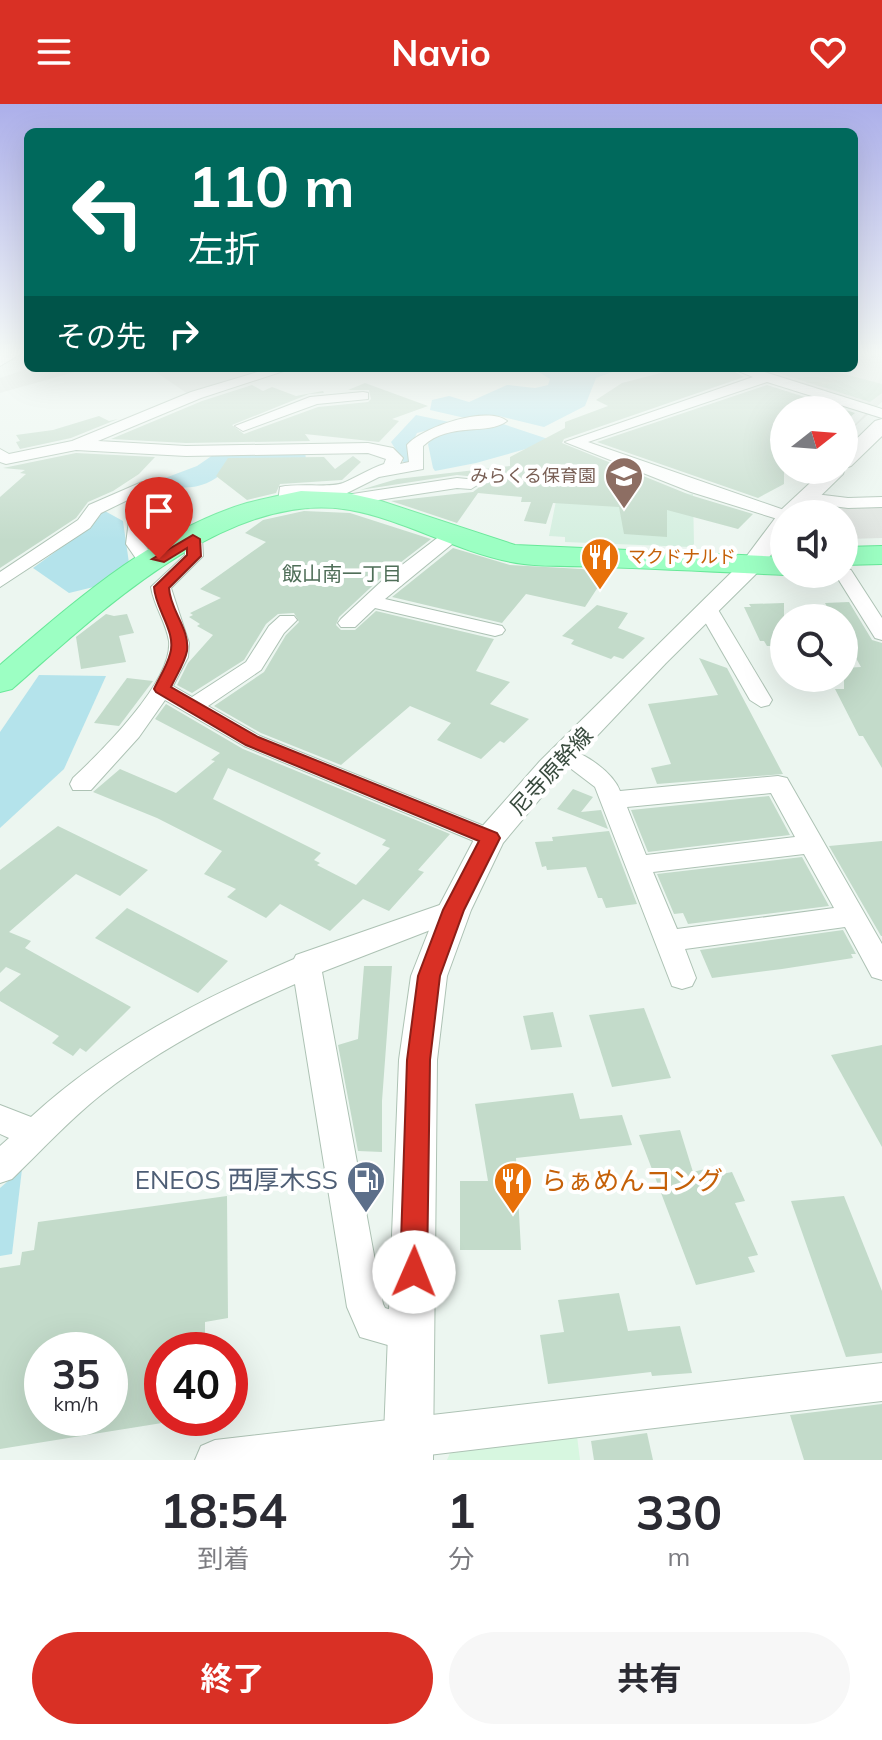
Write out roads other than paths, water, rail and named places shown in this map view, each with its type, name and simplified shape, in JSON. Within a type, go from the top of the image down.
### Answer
[{"type":"main road","points":[[0,682],[76,616],[159,559],[244,512],[287,502],[346,500],[378,508],[476,547],[552,558],[769,561]]},
{"type":"main road","points":[[858,556],[882,555]]},
{"type":"main road","points":[[858,567],[882,566]]},
{"type":"street","points":[[2,459],[76,445],[150,414]]},
{"type":"street","points":[[243,426],[275,414]]},
{"type":"street","points":[[656,414],[573,442],[770,514]]},
{"type":"street","points":[[377,472],[417,466],[415,445],[422,436],[464,423],[499,421]]},
{"type":"street","points":[[858,448],[882,425]]},
{"type":"street","points":[[76,445],[163,451],[379,448],[395,458],[390,467],[359,479],[345,489],[298,488],[286,491],[287,502]]},
{"type":"street","points":[[0,581],[84,524],[95,509],[142,487],[163,451]]},
{"type":"street","points":[[346,500],[461,482]]},
{"type":"street","points":[[807,498],[822,484]]},
{"type":"street","points":[[142,487],[152,498],[139,512],[135,544],[144,556],[159,559]]},
{"type":"street","points":[[807,498],[848,503],[882,502]]},
{"type":"street","points":[[348,623],[392,582],[451,536]]},
{"type":"street","points":[[82,784],[125,742],[162,689],[179,652],[178,636],[162,601],[161,587],[194,556],[193,539]]},
{"type":"street","name":"尼寺原幹線","points":[[408,1449],[418,1060],[429,976],[454,910],[490,838],[565,755],[707,608],[769,561]]},
{"type":"street","points":[[853,588],[882,634]]},
{"type":"street","points":[[373,602],[495,630]]},
{"type":"street","points":[[707,608],[761,700]]},
{"type":"street","points":[[194,706],[254,666],[276,626]]},
{"type":"street","points":[[162,689],[252,741],[490,838]]},
{"type":"street","points":[[565,755],[600,777],[639,865],[682,978]]},
{"type":"street","points":[[612,800],[778,784],[882,969]]},
{"type":"street","points":[[639,865],[812,844]]},
{"type":"street","points":[[0,1168],[103,1076],[177,1031],[306,963],[454,910]]},
{"type":"street","points":[[668,941],[851,916]]},
{"type":"street","points":[[306,963],[365,1307],[373,1324],[412,1333]]},
{"type":"street","points":[[0,1119],[36,1135]]},
{"type":"street","points":[[215,1460],[408,1449],[882,1382]]},
{"type":"place","name":"みらくる保育園","points":[[624,510]]},
{"type":"place","name":"マクドナルド","points":[[600,591]]},
{"type":"place","name":"ENEOS 西厚木SS","points":[[366,1214]]},
{"type":"place","name":"らぁめんコング","points":[[513,1215]]},
{"type":"district","name":"飯山南一丁目","points":[[342,574]]}]
